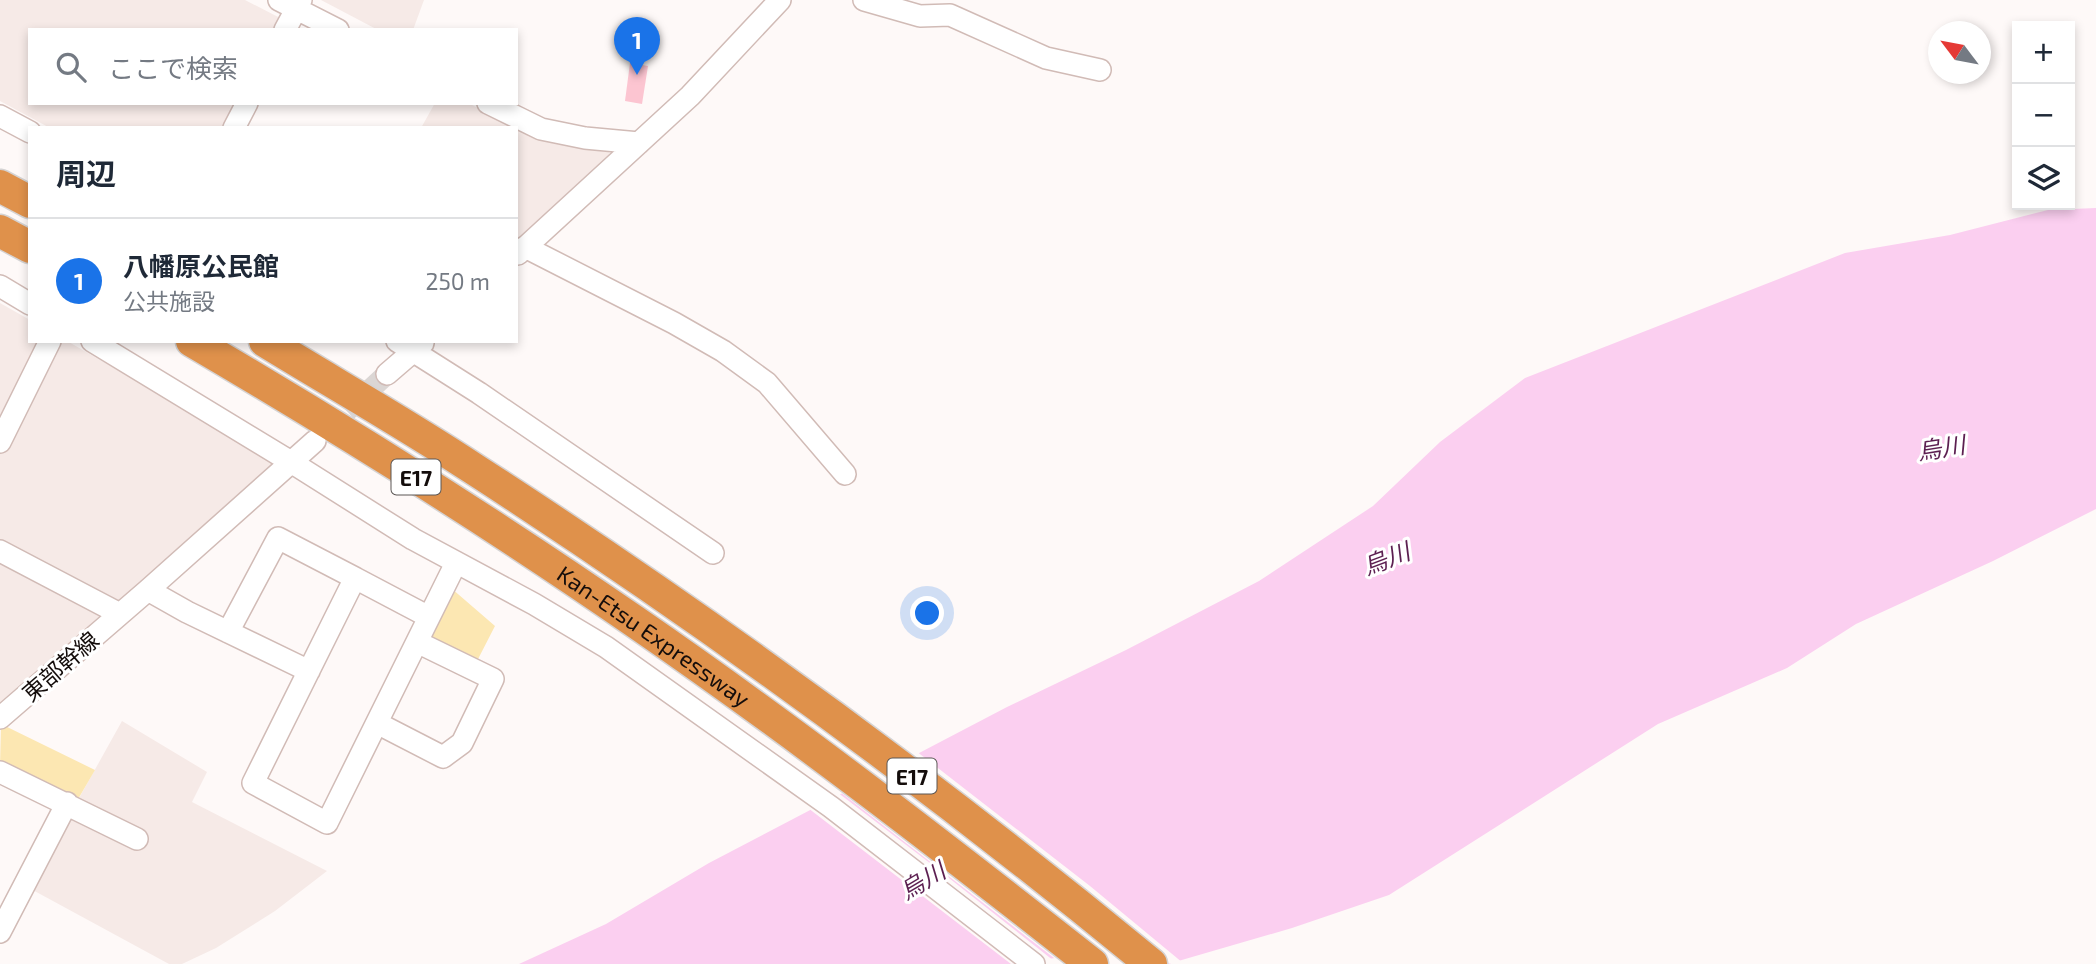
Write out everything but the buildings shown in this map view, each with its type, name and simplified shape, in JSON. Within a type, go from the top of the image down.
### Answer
[{"type":"highway","points":[[0,186],[28,201]]},
{"type":"highway","points":[[0,230],[28,246]]},
{"type":"highway","name":"Kan-Etsu Expressway","points":[[195,343],[450,498],[635,621],[854,780],[1092,964]]},
{"type":"highway","name":"Kan-Etsu Expressway","points":[[268,343],[472,467],[666,596],[997,840],[1151,964]]},
{"type":"street","points":[[780,0],[690,96],[521,251],[674,323],[723,351],[767,383],[845,474]]},
{"type":"street","points":[[864,0],[920,16],[950,15],[1046,58],[1100,70]]},
{"type":"street","points":[[286,28],[292,3],[335,28]]},
{"type":"street","points":[[235,126],[246,105]]},
{"type":"street","points":[[492,105],[541,129],[585,138],[639,144]]},
{"type":"street","points":[[0,116],[28,131]]},
{"type":"street","points":[[0,286],[28,303]]},
{"type":"street","points":[[0,442],[49,343]]},
{"type":"street","points":[[95,343],[413,539],[534,604],[606,647],[831,807],[1034,964]]},
{"type":"street","points":[[387,374],[411,345],[713,553]]},
{"type":"street","name":"東部幹線","points":[[0,718],[314,441]]},
{"type":"street","points":[[228,632],[278,538],[429,617]]},
{"type":"street","points":[[0,551],[120,614]]},
{"type":"street","points":[[355,578],[253,783],[327,823],[456,563]]},
{"type":"street","points":[[148,590],[309,671]]},
{"type":"street","points":[[377,723],[443,757],[463,743],[493,679],[417,642]]},
{"type":"street","points":[[0,772],[137,839]]},
{"type":"street","points":[[0,932],[67,803]]},
{"type":"shaded area","points":[[0,0],[245,0],[282,19],[277,28],[28,28],[28,105],[236,105],[225,126],[46,126],[0,101]]},
{"type":"shaded area","points":[[321,0],[424,0],[414,28],[374,28]]},
{"type":"shaded area","points":[[434,105],[472,105],[514,126],[422,126]]},
{"type":"shaded area","points":[[518,128],[555,142],[609,151],[610,155],[518,244]]},
{"type":"shaded area","points":[[0,303],[28,319],[28,343],[70,343],[280,463],[0,705]]},
{"type":"shaded area","points":[[451,588],[495,626],[476,663],[433,641],[433,627]]},
{"type":"shaded area","points":[[122,721],[207,772],[192,802],[327,871],[275,911],[216,948],[182,964],[169,964],[29,888]]},
{"type":"shaded area","points":[[1,724],[95,770],[77,801],[0,767]]},
{"type":"water","name":"烏川","points":[[2096,208],[2096,509],[1993,561],[1856,624],[1787,668],[1658,724],[1389,895],[1292,928],[1168,964],[1055,958],[1012,964],[519,964],[606,924],[709,863],[1007,707],[1126,650],[1259,581],[1373,506],[1440,442],[1525,378],[1845,253],[1950,235],[2048,210]]},
{"type":"pier","points":[[916,751],[1090,886],[1183,963],[1108,964],[1058,961],[839,791]]},
{"type":"pier","points":[[837,792],[1054,961],[1011,964],[808,808]]},
{"type":"tunnel","points":[[324,432],[387,374]]},
{"type":"place","name":"八幡原公民館","points":[[637,75]]}]
